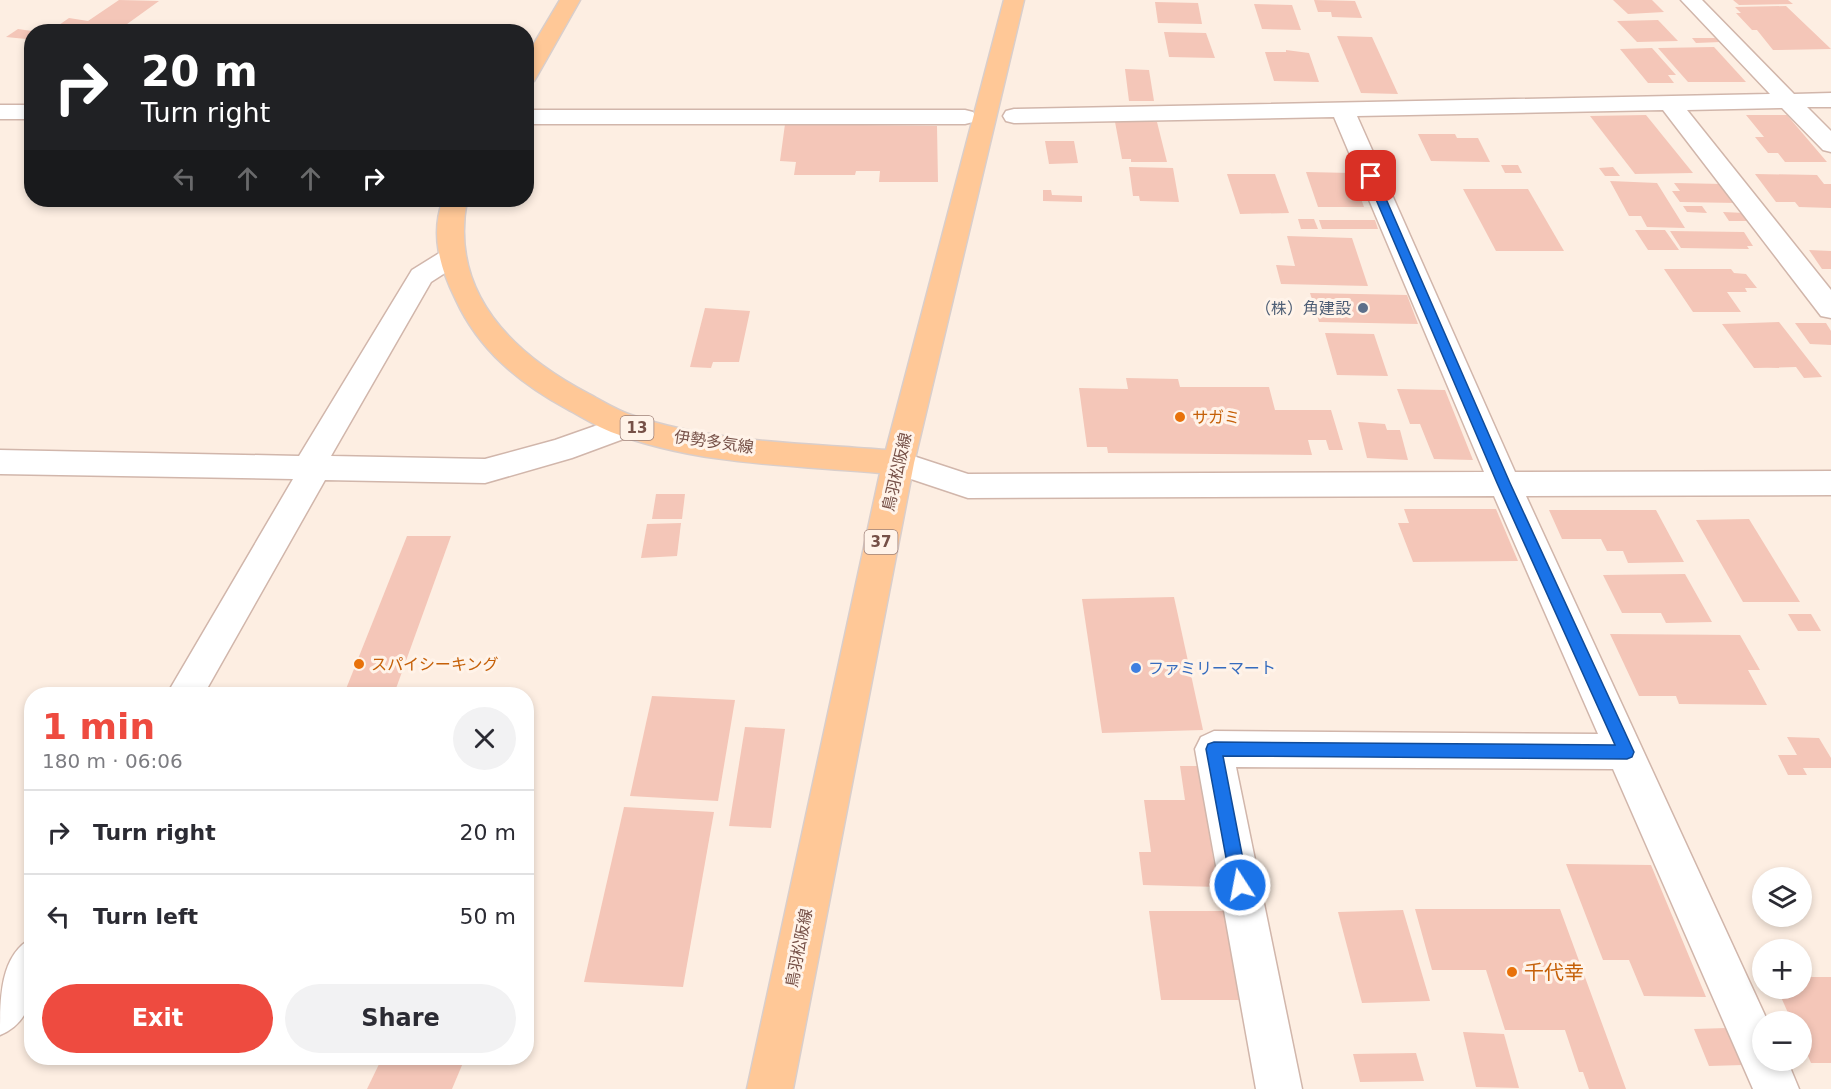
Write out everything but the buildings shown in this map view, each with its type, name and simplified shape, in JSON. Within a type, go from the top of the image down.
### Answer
[{"type":"main road","points":[[534,62],[570,0]]},
{"type":"main road","name":"鳥羽松阪線","points":[[770,1089],[898,463],[1014,0]]},
{"type":"main road","name":"伊勢多気線","points":[[452,207],[448,234],[450,258],[472,310],[501,348],[537,380],[626,426],[693,442],[898,463]]},
{"type":"street","points":[[1691,0],[1791,100],[1831,145]]},
{"type":"street","points":[[1014,116],[1671,105],[1831,100]]},
{"type":"street","points":[[1671,105],[1831,309]]},
{"type":"street","points":[[1342,110],[1504,483],[1752,1034]]},
{"type":"street","points":[[0,112],[24,112]]},
{"type":"street","points":[[534,117],[965,117]]},
{"type":"street","points":[[188,687],[421,276],[450,258]]},
{"type":"street","points":[[0,462],[313,466],[485,471],[561,450],[626,426]]},
{"type":"street","points":[[898,463],[968,486],[1831,483]]},
{"type":"street","points":[[1279,1089],[1214,749],[1627,752]]},
{"type":"street","points":[[0,1013],[24,972]]},
{"type":"street","points":[[1768,1071],[1776,1089]]},
{"type":"place","name":"（株）角建設","points":[[1363,308]]},
{"type":"place","name":"サガミ","points":[[1180,417]]},
{"type":"place","name":"スパイシーキング","points":[[359,664]]},
{"type":"place","name":"ファミリーマート","points":[[1136,668]]},
{"type":"place","name":"千代幸","points":[[1512,972]]},
{"type":"route","points":[[1240,885],[1214,749],[1627,752],[1504,483],[1371,176]]}]
